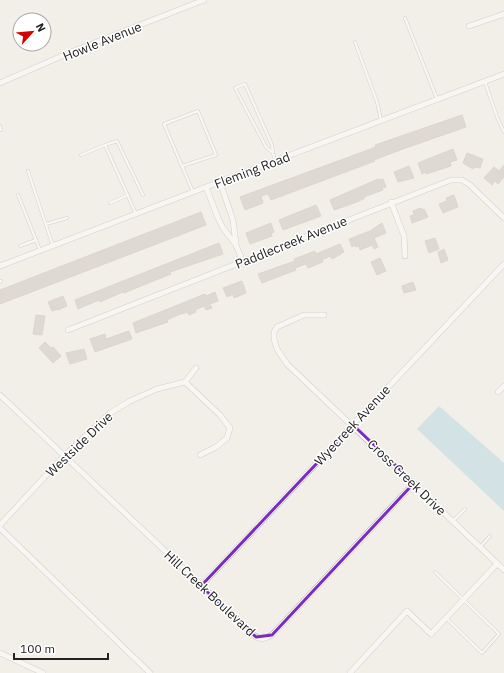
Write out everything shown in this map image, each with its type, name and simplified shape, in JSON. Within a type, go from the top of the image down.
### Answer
[{"type":"street","name":"Howle Avenue","points":[[0,82],[71,52],[204,0]]},
{"type":"street","points":[[469,26],[504,14]]},
{"type":"street","name":"Fleming Road","points":[[0,266],[504,74]]},
{"type":"street","name":"Paddlecreek Avenue","points":[[68,330],[243,262],[391,202],[451,180],[462,180],[470,185],[504,218]]},
{"type":"street","points":[[220,182],[233,220],[236,246]]},
{"type":"street","points":[[206,187],[223,228],[236,246],[243,262]]},
{"type":"street","points":[[391,202],[404,236],[405,256]]},
{"type":"street","name":"Wyecreek Avenue","points":[[201,586],[504,264]]},
{"type":"street","name":"Cross Creek Drive","points":[[324,315],[304,315],[277,327],[274,332],[274,339],[277,349],[287,364],[504,570]]},
{"type":"street","points":[[196,368],[185,382],[220,415],[230,428],[227,438],[216,447],[200,455]]},
{"type":"street","name":"Westside Drive","points":[[0,525],[64,456],[110,412],[157,389],[185,382]]},
{"type":"street","points":[[498,392],[504,386]]},
{"type":"street","name":"Hill Creek Boulevard","points":[[0,395],[256,637],[264,638],[272,635],[414,483]]},
{"type":"street","points":[[0,528],[150,673]]},
{"type":"street","points":[[350,673],[408,611],[431,634],[497,564]]},
{"type":"street","points":[[0,653],[43,673]]},
{"type":"lane","points":[[405,18],[437,100]]},
{"type":"lane","points":[[355,42],[377,102],[382,121]]},
{"type":"lane","points":[[484,82],[504,132]]},
{"type":"lane","points":[[273,153],[266,147],[235,88],[245,84],[272,145],[275,161]]},
{"type":"lane","points":[[182,166],[216,154],[198,111],[164,124],[193,192]]},
{"type":"lane","points":[[0,126],[2,130]]},
{"type":"lane","points":[[80,155],[117,141],[143,195]]},
{"type":"lane","points":[[106,145],[136,214]]},
{"type":"lane","points":[[28,171],[53,246]]},
{"type":"lane","points":[[18,195],[40,251]]},
{"type":"lane","points":[[110,203],[128,195]]},
{"type":"lane","points":[[46,224],[67,218]]},
{"type":"lane","points":[[20,246],[36,240]]},
{"type":"lane","points":[[453,521],[465,509]]},
{"type":"lane","points":[[480,547],[490,536]]},
{"type":"lane","points":[[435,572],[499,634],[482,653],[446,618]]},
{"type":"highlighted area","points":[[353,425],[414,483],[272,635],[256,637],[201,586]]},
{"type":"water","points":[[439,406],[504,463],[504,511],[417,429]]},
{"type":"building","points":[[462,115],[466,127],[403,149],[271,200],[268,194],[261,196],[263,203],[245,210],[240,197],[376,147],[375,145]]},
{"type":"building","points":[[453,149],[457,160],[450,162],[451,166],[422,174],[418,163]]},
{"type":"building","points":[[467,153],[483,159],[480,168],[475,167],[473,169],[463,163]]},
{"type":"building","points":[[504,165],[504,177],[498,184],[495,181],[492,185],[484,178],[494,167],[499,171]]},
{"type":"building","points":[[409,166],[414,178],[398,182],[394,172]]},
{"type":"building","points":[[378,179],[383,179],[386,187],[382,188],[383,190],[364,197],[365,198],[357,202],[334,210],[330,200]]},
{"type":"building","points":[[454,195],[458,207],[443,213],[439,204],[447,201],[446,198]]},
{"type":"building","points":[[316,205],[321,216],[283,230],[279,220]]},
{"type":"building","points":[[421,208],[421,210],[424,209],[428,217],[412,223],[410,216],[414,215],[413,211]]},
{"type":"building","points":[[201,212],[206,225],[0,304],[0,290]]},
{"type":"building","points":[[271,223],[274,232],[271,233],[272,236],[250,244],[246,233]]},
{"type":"building","points":[[382,223],[386,233],[374,238],[378,247],[374,249],[372,245],[360,250],[359,246],[356,247],[355,245],[352,247],[349,239],[370,231]]},
{"type":"building","points":[[435,238],[439,249],[429,253],[425,241]]},
{"type":"building","points":[[219,243],[223,254],[170,272],[171,274],[124,293],[123,292],[100,302],[99,300],[78,309],[75,300]]},
{"type":"building","points":[[340,244],[344,252],[332,259],[330,256],[322,260],[323,262],[308,268],[306,264],[295,268],[296,270],[262,283],[258,274],[295,261],[294,259],[315,251],[316,254]]},
{"type":"building","points":[[444,249],[448,260],[441,263],[438,252]]},
{"type":"building","points":[[380,258],[386,271],[377,275],[371,262]]},
{"type":"building","points":[[242,281],[246,293],[234,298],[233,294],[227,297],[223,288]]},
{"type":"building","points":[[413,282],[416,290],[404,293],[402,286]]},
{"type":"building","points":[[215,292],[218,301],[210,304],[212,308],[206,310],[204,306],[195,310],[196,312],[189,315],[188,312],[178,315],[167,320],[168,322],[136,333],[133,323],[205,294],[206,296]]},
{"type":"building","points":[[63,296],[67,306],[52,311],[48,302]]},
{"type":"building","points":[[36,315],[45,316],[42,335],[33,334]]},
{"type":"building","points":[[129,331],[132,339],[95,352],[90,339],[105,334],[106,339]]},
{"type":"building","points":[[45,342],[51,348],[53,347],[61,356],[53,363],[39,348]]},
{"type":"building","points":[[84,349],[87,359],[70,364],[66,353]]}]
